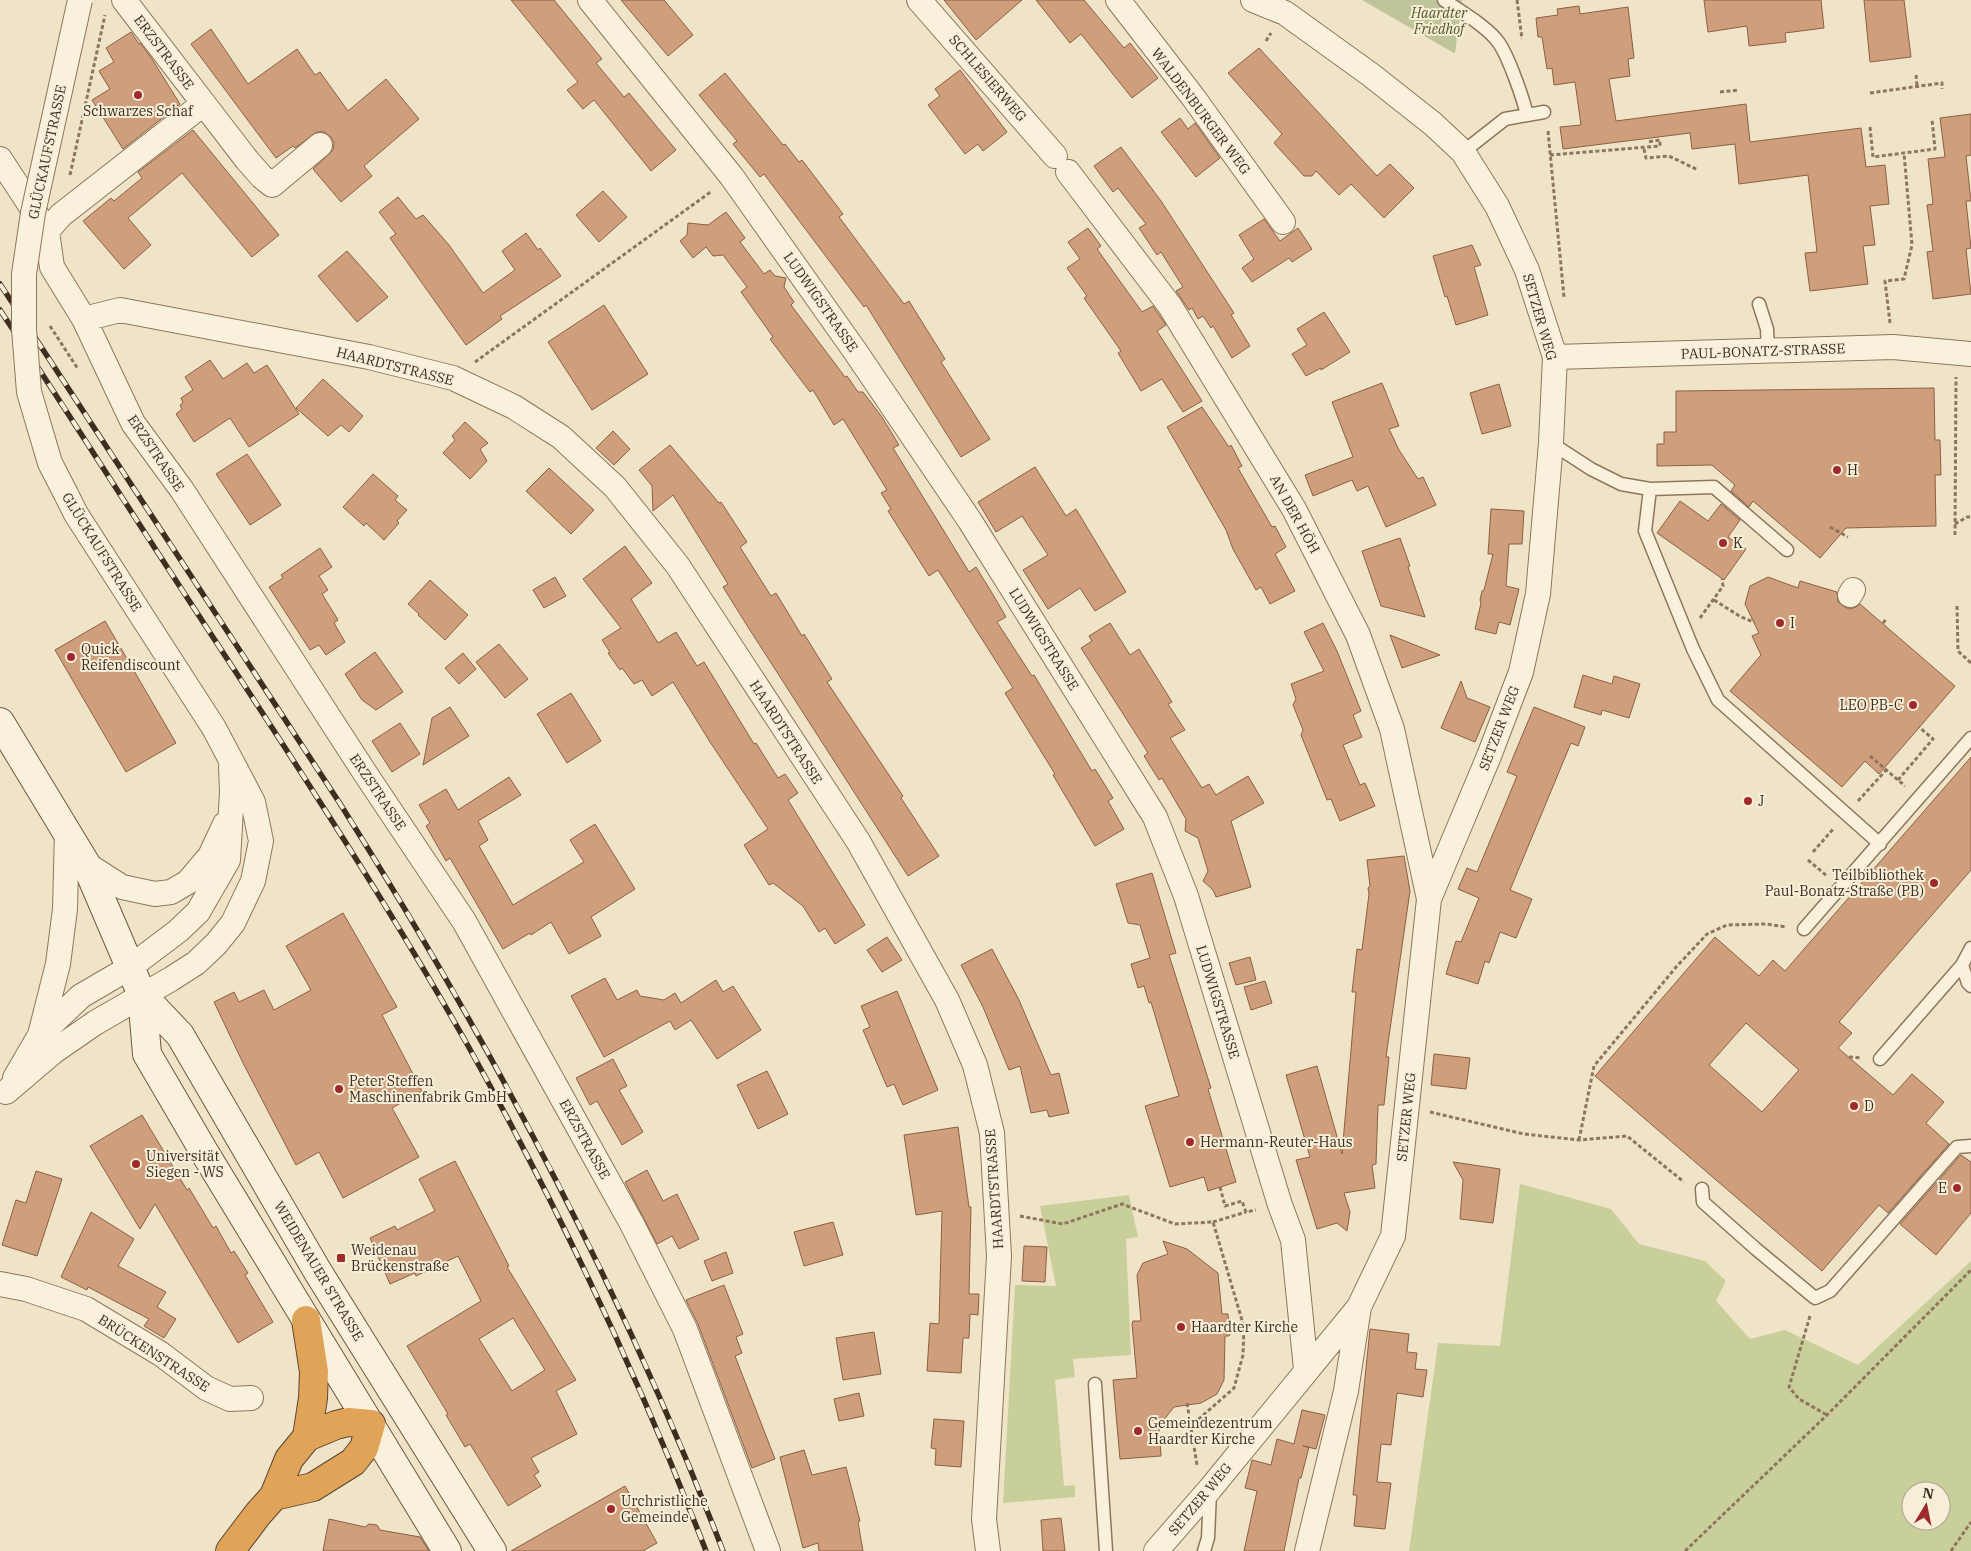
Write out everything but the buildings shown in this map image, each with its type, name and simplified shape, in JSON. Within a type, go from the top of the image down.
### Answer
[{"type":"highway","points":[[230,1551],[274,1496],[289,1459],[309,1424],[314,1372],[306,1320]]},
{"type":"highway","points":[[274,1496],[313,1487],[352,1462],[364,1448],[371,1424],[348,1422],[336,1425],[309,1424]]},
{"type":"main road","name":"WEIDENAUER STRASSE","points":[[0,722],[86,864],[142,995],[180,1035],[318,1272],[492,1551]]},
{"type":"main road","name":"WEIDENAUER STRASSE","points":[[142,995],[147,1054],[206,1155],[347,1389],[371,1424],[446,1551]]},
{"type":"main road","points":[[371,1424],[400,1406]]},
{"type":"street","name":"GLÜCKAUFSTRASSE","points":[[3,1097],[53,1052],[95,1023],[196,963],[216,944],[233,923],[253,881],[261,841],[253,802],[202,708],[76,514],[50,463],[29,392],[24,329],[24,274],[34,213],[80,0]]},
{"type":"street","name":"LUDWIGSTRASSE","points":[[590,0],[732,177],[855,350],[970,521],[1155,817],[1186,896],[1280,1205],[1293,1240],[1306,1370]]},
{"type":"street","name":"SCHLESIERWEG","points":[[919,0],[1062,164]]},
{"type":"street","name":"WALDENBURGER WEG","points":[[1118,0],[1193,96],[1283,222]]},
{"type":"street","points":[[1254,0],[1284,13],[1356,64],[1433,124],[1463,152]]},
{"type":"street","name":"ERZSTRASSE","points":[[115,4],[203,104],[247,160],[262,177],[272,184],[320,145]]},
{"type":"street","name":"ERZSTRASSE","points":[[203,104],[54,223],[52,268],[84,319],[133,423],[182,490],[354,756],[464,921],[628,1215],[685,1329],[768,1551]]},
{"type":"street","name":"SETZER WEG","points":[[1156,1551],[1206,1494],[1359,1307],[1393,1236],[1428,899],[1489,756],[1521,672],[1538,594],[1551,443],[1555,357],[1527,270],[1497,206],[1463,152]]},
{"type":"street","points":[[0,159],[54,223]]},
{"type":"street","name":"AN DER HÖH","points":[[1062,164],[1170,306],[1294,508],[1358,635],[1392,729],[1428,899]]},
{"type":"street","name":"HAARDTSTRASSE","points":[[84,319],[120,310],[369,357],[453,378],[514,407],[561,437],[621,494],[678,566],[852,832],[947,1000],[975,1065],[992,1133],[999,1256],[984,1519],[988,1551]]},
{"type":"street","name":"PAUL-BONATZ-STRASSE","points":[[1555,357],[1893,347],[1971,354]]},
{"type":"street","name":"GLÜCKAUFSTRASSE","points":[[40,1035],[81,996],[129,968],[178,931],[198,912],[228,860],[232,809],[230,761]]},
{"type":"street","name":"GLÜCKAUFSTRASSE","points":[[86,864],[122,887],[155,894],[171,892],[188,882],[210,856],[232,809]]},
{"type":"street","points":[[3,1097],[40,1035],[58,964],[65,909],[67,831]]},
{"type":"street","name":"BRÜCKENSTRASSE","points":[[0,1284],[26,1289],[86,1309],[161,1354],[206,1388],[230,1399],[251,1398]]},
{"type":"street","name":"SETZER WEG","points":[[1307,1551],[1346,1391],[1359,1307]]},
{"type":"lane","points":[[1444,0],[1476,22],[1499,43],[1523,100],[1527,115]]},
{"type":"lane","points":[[1463,152],[1505,119],[1544,112]]},
{"type":"lane","points":[[1758,304],[1767,329],[1768,351]]},
{"type":"lane","points":[[1551,443],[1621,484],[1650,489],[1714,487],[1787,550]]},
{"type":"lane","points":[[1650,489],[1645,531],[1688,635],[1718,700],[1880,844]]},
{"type":"lane","points":[[1804,929],[1971,738]]},
{"type":"lane","points":[[1880,1059],[1962,965],[1971,948]]},
{"type":"lane","points":[[1962,965],[1968,983],[1971,986]]},
{"type":"lane","points":[[1702,1188],[1703,1202],[1756,1250],[1816,1298],[1830,1291],[1957,1147],[1971,1146]]},
{"type":"lane","points":[[1095,1384],[1106,1551]]},
{"type":"lane","points":[[1204,1551],[1208,1538],[1206,1494]]},
{"type":"path","points":[[1517,0],[1521,38],[1524,44]]},
{"type":"path","points":[[54,223],[115,4]]},
{"type":"path","points":[[1916,75],[1917,86]]},
{"type":"path","points":[[1870,94],[1942,83],[1942,89]]},
{"type":"path","points":[[1720,92],[1739,90]]},
{"type":"path","points":[[1544,112],[1547,122],[1564,302]]},
{"type":"path","points":[[1870,127],[1873,157],[1935,149],[1932,119]]},
{"type":"path","points":[[1550,155],[1644,149],[1660,146],[1660,140],[1647,142]]},
{"type":"path","points":[[1644,149],[1646,158],[1669,156],[1698,170]]},
{"type":"path","points":[[1893,347],[1885,281],[1904,279],[1912,245],[1904,152]]},
{"type":"path","points":[[453,378],[732,177]]},
{"type":"path","points":[[1955,535],[1956,386]]},
{"type":"path","points":[[1955,524],[1967,516],[1971,517]]},
{"type":"path","points":[[1830,527],[1848,537]]},
{"type":"path","points":[[1688,635],[1714,600],[1722,586],[1722,579]]},
{"type":"path","points":[[1714,600],[1741,617],[1754,622]]},
{"type":"path","points":[[1957,606],[1958,651],[1971,663]]},
{"type":"path","points":[[1883,623],[1887,618]]},
{"type":"path","points":[[1898,780],[1933,739],[1919,728]]},
{"type":"path","points":[[1870,756],[1919,798]]},
{"type":"path","points":[[1579,1140],[1594,1066],[1677,966],[1707,934],[1727,925],[1766,924]]},
{"type":"path","points":[[1407,1108],[1457,1117],[1524,1134],[1579,1140],[1627,1136],[1681,1180]]},
{"type":"path","points":[[1220,1187],[1225,1206],[1242,1201],[1246,1212]]},
{"type":"path","points":[[1017,1216],[1063,1224],[1122,1204],[1175,1224],[1213,1222],[1246,1212],[1280,1205]]},
{"type":"path","points":[[1190,1426],[1234,1388],[1243,1355],[1244,1327],[1213,1222]]},
{"type":"path","points":[[1685,1551],[1826,1415],[1971,1270]]},
{"type":"path","points":[[1816,1298],[1789,1386],[1799,1399],[1826,1415]]},
{"type":"path","points":[[1187,1403],[1190,1426],[1206,1494]]},
{"type":"path","points":[[1951,1551],[1971,1522]]},
{"type":"green space","name":"Haardter Friedhof","points":[[1362,0],[1462,0],[1455,53],[1454,53]]},
{"type":"green space","points":[[1520,1184],[1611,1209],[1639,1244],[1705,1261],[1726,1281],[1716,1301],[1750,1339],[1785,1330],[1858,1365],[1971,1261],[1971,1551],[1409,1551],[1438,1343],[1500,1346]]},
{"type":"green space","points":[[1129,1195],[1138,1237],[1126,1239],[1131,1355],[1073,1359],[1075,1377],[1055,1380],[1064,1486],[1075,1485],[1075,1497],[1003,1503],[1015,1285],[1056,1286],[1040,1206]]},
{"type":"railway","points":[[0,284],[339,802],[448,982],[500,1074],[597,1261],[684,1453],[723,1551]]},
{"type":"railway","points":[[0,310],[331,820],[401,931],[467,1044],[501,1105],[596,1293],[653,1421],[706,1551]]},
{"type":"place","name":"Schwarzes Schaf","points":[[138,95]]},
{"type":"place","name":"H","points":[[1837,470]]},
{"type":"place","name":"K","points":[[1723,543]]},
{"type":"place","name":"I","points":[[1780,623]]},
{"type":"place","name":"Quick Reifendiscount","points":[[71,657]]},
{"type":"place","name":"LEO PB-C","points":[[1913,705]]},
{"type":"place","name":"J","points":[[1748,801]]},
{"type":"place","name":"Teilbibliothek Paul-Bonatz-Straße (PB)","points":[[1934,883]]},
{"type":"place","name":"Peter Steffen Maschinenfabrik GmbH","points":[[339,1089]]},
{"type":"place","name":"D","points":[[1854,1106]]},
{"type":"place","name":"Hermann-Reuter-Haus","points":[[1190,1142]]},
{"type":"place","name":"Universität Siegen - WS","points":[[136,1164]]},
{"type":"place","name":"E","points":[[1957,1188]]},
{"type":"place","name":"Weidenau Brückenstraße","points":[[341,1258]]},
{"type":"place","name":"Haardter Kirche","points":[[1181,1327]]},
{"type":"place","name":"Gemeindezentrum Haardter Kirche","points":[[1138,1431]]},
{"type":"place","name":"Urchristliche Gemeinde","points":[[611,1509]]}]
